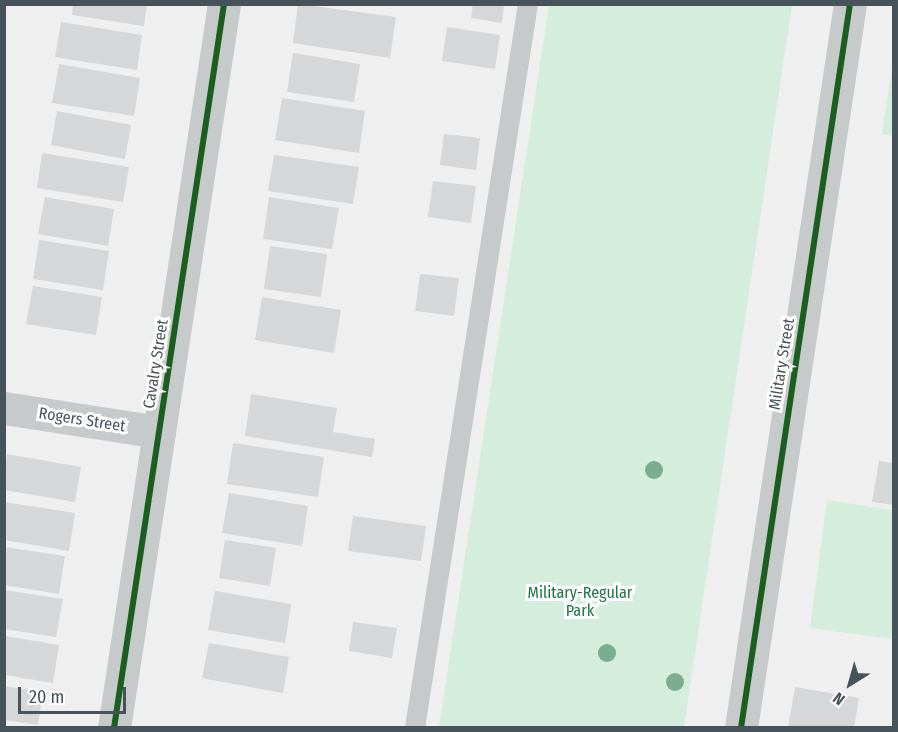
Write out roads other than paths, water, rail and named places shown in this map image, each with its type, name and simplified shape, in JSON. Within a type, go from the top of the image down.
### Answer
[{"type":"street","name":"Cavalry Street","points":[[114,728],[224,4]]},
{"type":"street","name":"Military Street","points":[[741,728],[850,4]]},
{"type":"street","name":"Rogers Street","points":[[4,408],[159,432]]},
{"type":"lane","points":[[415,728],[528,4]]},
{"type":"park label","name":"Military-Regular Park","points":[[580,602]]}]
